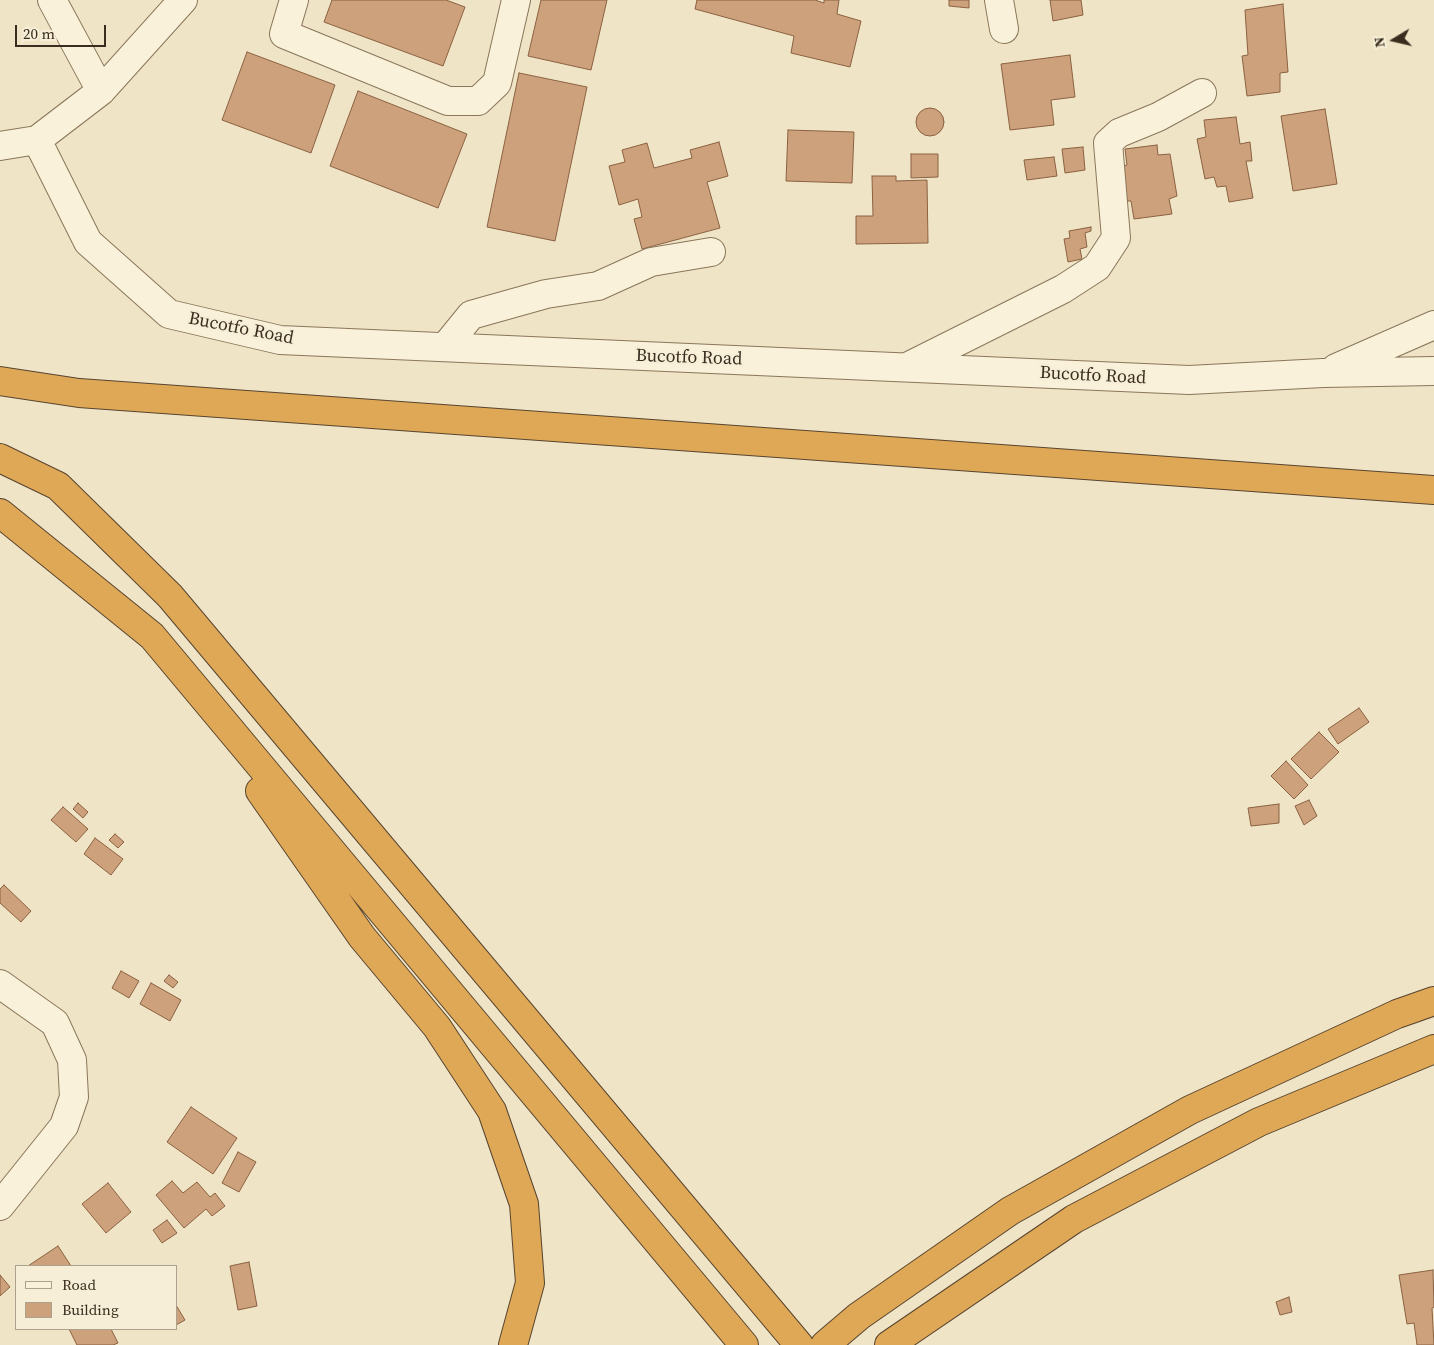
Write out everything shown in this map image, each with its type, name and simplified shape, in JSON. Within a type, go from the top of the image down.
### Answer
[{"type":"highway","points":[[0,381],[79,393],[1434,490]]},
{"type":"highway","points":[[0,458],[58,486],[170,596],[799,1345]]},
{"type":"highway","points":[[0,513],[152,636],[738,1339]]},
{"type":"highway","points":[[152,636],[362,937],[437,1027],[492,1111],[524,1204],[530,1282],[513,1345]]},
{"type":"highway","points":[[824,1345],[859,1316],[1018,1206],[1190,1110],[1397,1014],[1434,1001]]},
{"type":"highway","points":[[889,1345],[1074,1219],[1259,1122],[1434,1049]]},
{"type":"street","points":[[52,0],[101,91]]},
{"type":"street","points":[[0,146],[37,140],[101,91],[183,0]]},
{"type":"street","points":[[294,0],[284,34],[448,102],[478,101],[497,83],[516,0]]},
{"type":"street","points":[[999,0],[1004,29]]},
{"type":"street","points":[[906,367],[1063,289],[1098,267],[1116,238],[1108,143],[1119,133],[1158,117],[1202,93]]},
{"type":"street","name":"Bucotfo Road","points":[[37,140],[88,242],[169,314],[280,340],[1189,380],[1323,373],[1434,371]]},
{"type":"street","points":[[445,347],[471,316],[546,294],[598,286],[651,262],[710,252]]},
{"type":"street","points":[[1323,373],[1434,325]]},
{"type":"street","points":[[0,984],[55,1023],[72,1060],[74,1097],[64,1126],[0,1206]]},
{"type":"building","points":[[332,0],[446,0],[465,7],[443,66],[324,22]]},
{"type":"building","points":[[541,0],[607,0],[591,70],[528,56]]},
{"type":"building","points":[[697,0],[815,0],[824,3],[824,0],[839,0],[837,14],[861,21],[850,67],[791,53],[794,36],[695,9]]},
{"type":"building","points":[[949,0],[969,0],[969,8],[949,6]]},
{"type":"building","points":[[1050,0],[1081,0],[1083,15],[1053,21]]},
{"type":"building","points":[[1283,4],[1288,72],[1280,73],[1280,92],[1247,96],[1242,56],[1248,55],[1245,10]]},
{"type":"building","points":[[247,52],[335,85],[311,153],[222,120]]},
{"type":"building","points":[[1070,55],[1075,97],[1051,100],[1054,125],[1010,130],[1001,64]]},
{"type":"building","points":[[519,73],[587,87],[555,241],[487,227]]},
{"type":"building","points":[[358,91],[467,134],[438,208],[330,166]]},
{"type":"building","points":[[930,108],[940,112],[944,122],[940,132],[930,136],[920,132],[916,122],[920,112]]},
{"type":"building","points":[[1325,109],[1337,184],[1293,191],[1281,116]]},
{"type":"building","points":[[1236,117],[1240,144],[1250,142],[1252,161],[1246,161],[1253,198],[1229,202],[1226,186],[1217,187],[1214,177],[1205,179],[1197,139],[1206,137],[1204,120]]},
{"type":"building","points":[[788,130],[854,132],[852,183],[786,181]]},
{"type":"building","points":[[719,142],[728,176],[707,182],[720,228],[642,249],[634,219],[642,217],[638,199],[619,205],[609,166],[625,162],[622,150],[647,143],[654,168],[692,158],[690,150]]},
{"type":"building","points":[[1157,145],[1158,155],[1170,154],[1177,196],[1169,199],[1172,214],[1134,219],[1131,201],[1125,201],[1120,167],[1127,165],[1125,149]]},
{"type":"building","points":[[1083,147],[1085,170],[1065,173],[1062,149]]},
{"type":"building","points":[[911,154],[938,154],[938,177],[911,178]]},
{"type":"building","points":[[1054,157],[1057,176],[1027,180],[1024,160]]},
{"type":"building","points":[[872,176],[896,176],[896,181],[927,180],[928,243],[856,244],[856,216],[873,216]]},
{"type":"building","points":[[1091,227],[1091,231],[1085,233],[1087,247],[1080,249],[1082,259],[1068,262],[1064,239],[1070,238],[1069,231]]},
{"type":"building","points":[[1359,708],[1369,722],[1338,744],[1328,729]]},
{"type":"building","points":[[1319,732],[1339,752],[1311,779],[1291,759]]},
{"type":"building","points":[[1286,761],[1308,785],[1294,799],[1271,776]]},
{"type":"building","points":[[1309,800],[1317,816],[1304,825],[1295,806]]},
{"type":"building","points":[[78,803],[88,812],[83,818],[73,809]]},
{"type":"building","points":[[1279,804],[1279,823],[1251,826],[1248,808]]},
{"type":"building","points":[[63,807],[88,829],[76,842],[51,820]]},
{"type":"building","points":[[115,834],[124,842],[118,848],[109,840]]},
{"type":"building","points":[[95,838],[123,859],[111,875],[84,854]]},
{"type":"building","points":[[4,885],[31,911],[21,922],[0,903],[0,889]]},
{"type":"building","points":[[121,971],[139,981],[129,998],[112,988]]},
{"type":"building","points":[[169,975],[178,982],[173,988],[164,981]]},
{"type":"building","points":[[151,983],[181,1000],[170,1021],[140,1004]]},
{"type":"building","points":[[191,1107],[237,1138],[213,1174],[167,1142]]},
{"type":"building","points":[[238,1152],[256,1162],[239,1192],[222,1183]]},
{"type":"building","points":[[172,1181],[183,1193],[197,1182],[210,1197],[215,1193],[225,1206],[212,1216],[206,1209],[184,1228],[156,1195]]},
{"type":"building","points":[[108,1183],[131,1212],[106,1233],[82,1204]]},
{"type":"building","points":[[167,1220],[177,1233],[162,1243],[153,1230]]},
{"type":"building","points":[[58,1246],[70,1265],[30,1265]]},
{"type":"building","points":[[249,1262],[257,1306],[238,1310],[230,1266]]},
{"type":"building","points":[[1433,1270],[1434,1307],[1432,1308],[1434,1345],[1417,1345],[1414,1323],[1407,1324],[1399,1275]]},
{"type":"building","points":[[0,1275],[10,1287],[0,1296]]},
{"type":"building","points":[[1289,1297],[1292,1312],[1280,1315],[1276,1302]]},
{"type":"building","points":[[178,1308],[185,1320],[178,1324]]},
{"type":"building","points":[[70,1330],[112,1330],[118,1343],[113,1345],[77,1345]]}]
